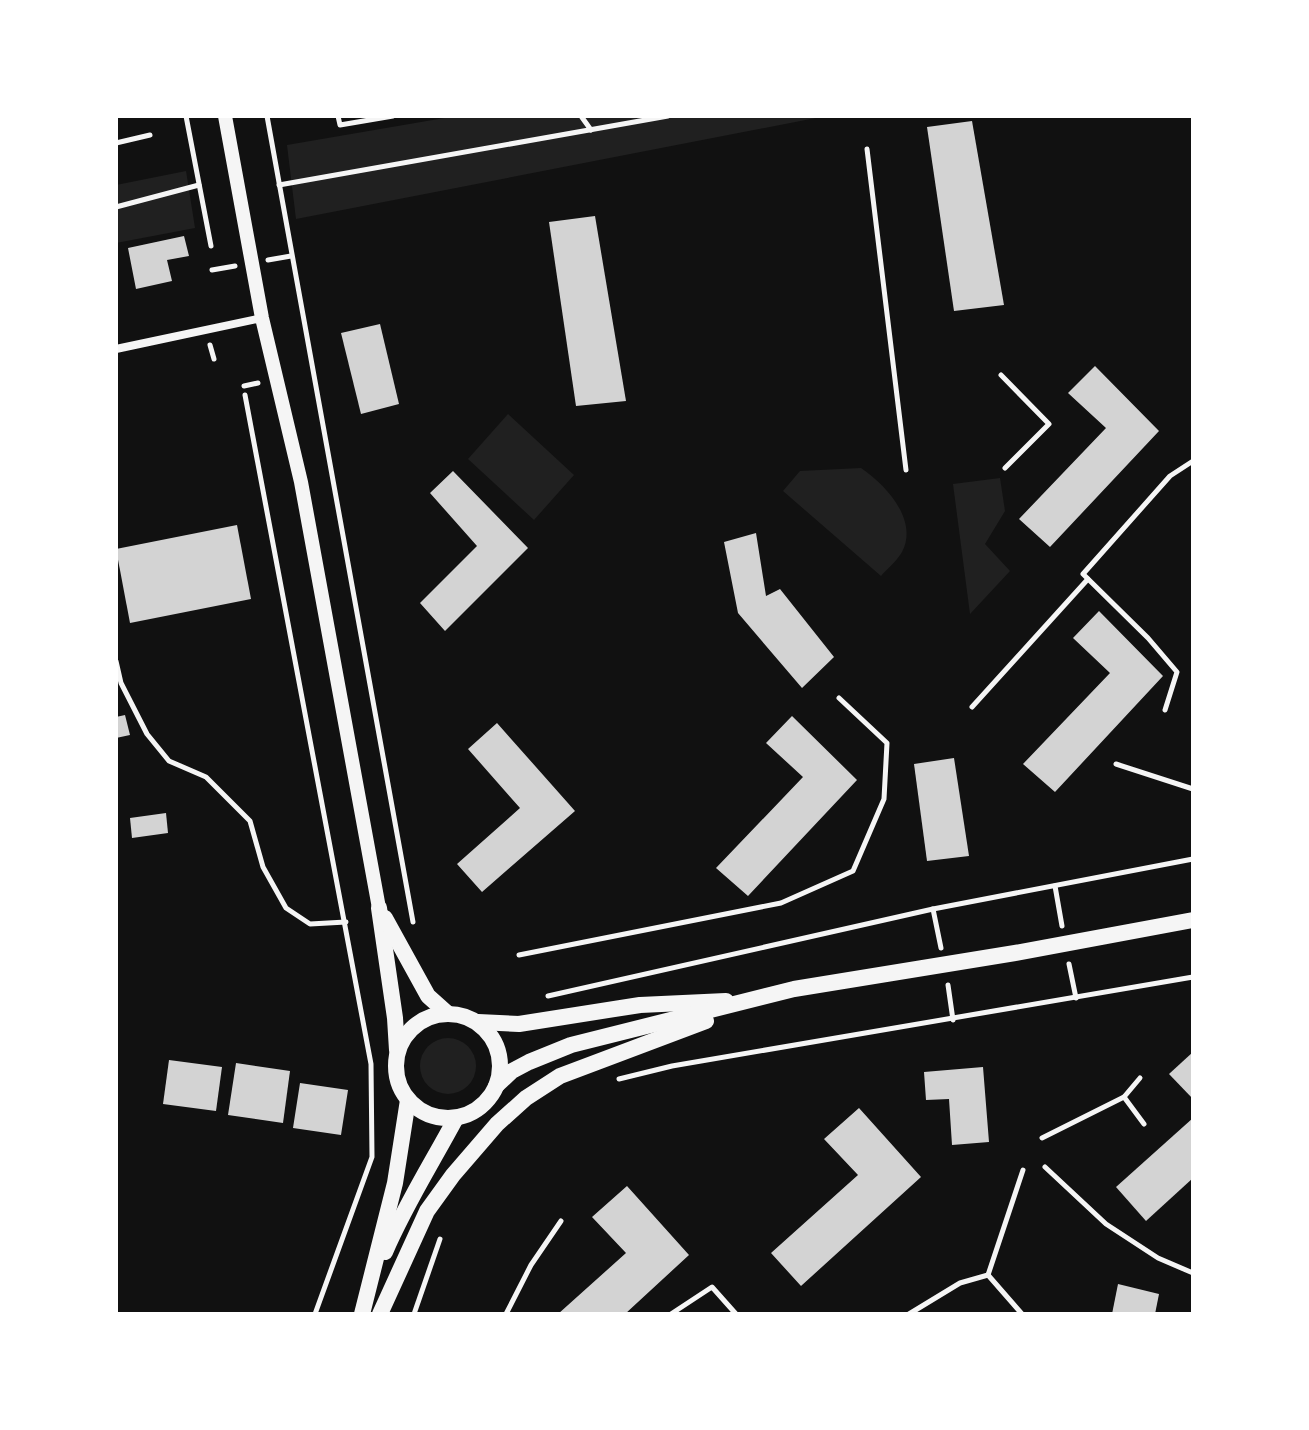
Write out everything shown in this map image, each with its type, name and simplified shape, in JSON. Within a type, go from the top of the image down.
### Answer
[{"type":"main road","points":[[379,908],[422,987],[447,1013]]},
{"type":"main road","points":[[379,908],[395,1018],[398,1085],[408,1100],[422,1112],[438,1118],[456,1118],[473,1112],[487,1101],[496,1086],[512,1071],[571,1045],[794,989],[1193,920]]},
{"type":"main road","points":[[397,1052],[404,1037],[416,1024],[430,1016],[447,1013],[463,1015],[478,1022],[519,1024],[640,1005],[755,1000]]},
{"type":"main road","points":[[380,1314],[427,1211],[497,1124],[526,1098],[560,1076],[645,1046],[755,1000]]},
{"type":"main road","points":[[478,1022],[490,1035],[498,1051],[500,1069],[496,1086]]},
{"type":"main road","points":[[364,1306],[395,1183],[408,1100]]},
{"type":"main road","points":[[364,1306],[416,1187],[456,1118]]},
{"type":"street","points":[[225,116],[262,318],[301,482],[379,908]]},
{"type":"street","points":[[116,349],[262,318]]},
{"type":"path","points":[[186,116],[211,246]]},
{"type":"path","points":[[267,116],[415,933]]},
{"type":"path","points":[[338,116],[340,125],[393,116]]},
{"type":"path","points":[[581,116],[591,130]]},
{"type":"path","points":[[279,185],[668,116]]},
{"type":"path","points":[[116,143],[150,135]]},
{"type":"path","points":[[867,149],[906,470]]},
{"type":"path","points":[[116,207],[199,185]]},
{"type":"path","points":[[1001,375],[1049,424],[1005,468]]},
{"type":"path","points":[[245,395],[371,1064],[372,1157],[315,1314]]},
{"type":"path","points":[[1165,710],[1177,672],[1148,638],[1083,574],[1170,476],[1193,461]]},
{"type":"path","points":[[972,707],[1088,579]]},
{"type":"path","points":[[116,661],[121,683],[147,734],[169,761],[206,777],[250,821],[263,867],[286,908],[310,924],[346,922]]},
{"type":"path","points":[[519,955],[781,903],[853,871],[884,799],[887,743],[839,698]]},
{"type":"path","points":[[1116,764],[1193,789]]},
{"type":"path","points":[[545,996],[933,909],[1193,859]]},
{"type":"path","points":[[610,1081],[672,1066],[1193,977]]},
{"type":"path","points":[[1042,1138],[1124,1097],[1140,1078]]},
{"type":"path","points":[[1124,1097],[1144,1124]]},
{"type":"path","points":[[1045,1167],[1106,1224],[1158,1258],[1193,1273]]},
{"type":"path","points":[[988,1275],[1023,1170]]},
{"type":"path","points":[[506,1314],[531,1265],[561,1221]]},
{"type":"path","points":[[414,1314],[442,1233]]},
{"type":"path","points":[[909,1314],[960,1283],[988,1275]]},
{"type":"path","points":[[988,1275],[1022,1314]]},
{"type":"path","points":[[671,1314],[712,1287],[736,1314]]},
{"type":"shaded area","points":[[456,116],[826,116],[296,219],[287,145]]},
{"type":"shaded area","points":[[186,171],[195,228],[116,243],[116,185]]},
{"type":"shaded area","points":[[508,414],[574,475],[534,520],[468,459]]},
{"type":"shaded area","points":[[861,468],[889,493],[903,516],[906,528],[902,552],[881,576],[783,491],[800,471]]},
{"type":"shaded area","points":[[1000,478],[1005,511],[985,544],[1010,571],[970,614],[953,484]]},
{"type":"shaded area","points":[[448,1038],[468,1046],[476,1066],[468,1086],[448,1094],[428,1086],[420,1066],[428,1046]]},
{"type":"building","points":[[972,121],[1004,305],[954,311],[927,127]]},
{"type":"building","points":[[595,216],[626,401],[576,406],[549,222]]},
{"type":"building","points":[[184,236],[189,256],[167,260],[172,281],[136,289],[128,248]]},
{"type":"building","points":[[380,324],[399,404],[361,414],[341,333]]},
{"type":"building","points":[[1095,366],[1159,431],[1050,547],[1019,519],[1106,428],[1068,393]]},
{"type":"building","points":[[453,471],[528,548],[445,631],[420,603],[477,546],[430,493]]},
{"type":"building","points":[[237,525],[251,599],[130,623],[116,549]]},
{"type":"building","points":[[756,533],[766,596],[780,589],[834,657],[802,688],[738,613],[724,542]]},
{"type":"building","points":[[1099,611],[1163,676],[1055,792],[1023,764],[1110,673],[1073,638]]},
{"type":"building","points":[[125,715],[130,735],[116,738],[116,717]]},
{"type":"building","points":[[792,716],[857,780],[748,896],[716,868],[803,777],[766,743]]},
{"type":"building","points":[[497,723],[575,811],[482,892],[457,864],[520,808],[468,749]]},
{"type":"building","points":[[954,758],[969,856],[927,861],[914,764]]},
{"type":"building","points":[[166,813],[168,833],[132,838],[130,818]]},
{"type":"building","points":[[1193,1052],[1193,1099],[1169,1074]]},
{"type":"building","points":[[169,1060],[222,1067],[216,1111],[163,1104]]},
{"type":"building","points":[[236,1063],[290,1071],[283,1123],[228,1115]]},
{"type":"building","points":[[983,1067],[989,1142],[952,1145],[949,1099],[926,1100],[924,1072]]},
{"type":"building","points":[[300,1083],[348,1090],[341,1135],[293,1128]]},
{"type":"building","points":[[859,1108],[921,1177],[801,1286],[771,1253],[858,1175],[824,1139]]},
{"type":"building","points":[[1193,1118],[1193,1178],[1146,1221],[1116,1187]]},
{"type":"building","points":[[627,1186],[689,1255],[625,1314],[558,1314],[626,1253],[592,1217]]},
{"type":"building","points":[[1118,1284],[1159,1294],[1155,1314],[1112,1314]]}]
